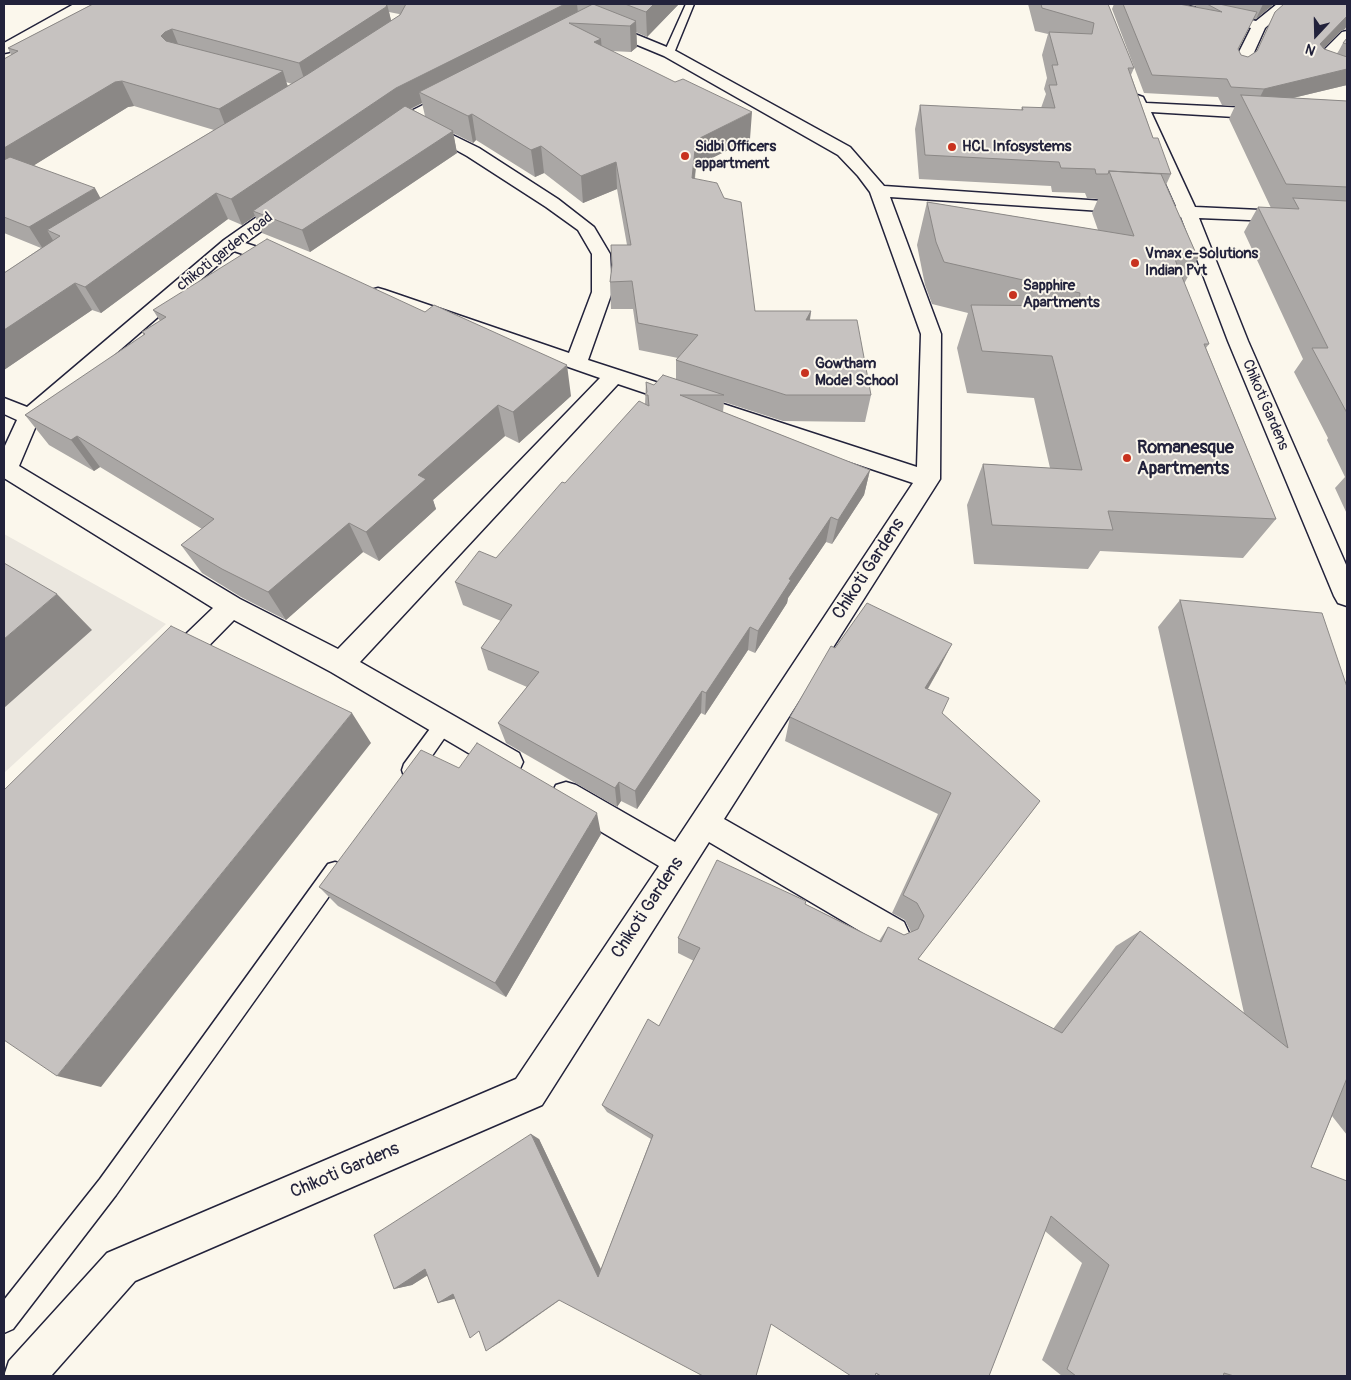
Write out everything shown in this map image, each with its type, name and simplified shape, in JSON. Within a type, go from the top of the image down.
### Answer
[{"type":"street","points":[[4,49],[84,4]]},
{"type":"street","points":[[355,286],[576,363],[928,479],[932,334],[879,191],[844,151],[669,53],[552,4]]},
{"type":"street","points":[[1162,4],[1259,26]]},
{"type":"street","points":[[1239,68],[1259,26],[1285,4]]},
{"type":"street","points":[[576,32],[594,22]]},
{"type":"street","points":[[1347,35],[1320,62],[1347,72]]},
{"type":"street","points":[[369,146],[409,118],[471,86]]},
{"type":"street","name":"Chikoti Gardens","points":[[1133,90],[1188,212],[1238,341],[1347,596]]},
{"type":"street","points":[[1140,107],[1281,115]]},
{"type":"street","points":[[409,118],[473,152],[552,203],[584,227],[601,254],[602,292],[576,363]]},
{"type":"street","points":[[879,191],[1153,210],[1347,219]]},
{"type":"street","name":"chikoti garden road","points":[[29,417],[231,244],[304,192]]},
{"type":"street","points":[[231,244],[300,267]]},
{"type":"street","points":[[341,664],[614,375]]},
{"type":"street","points":[[4,405],[29,417],[5,470],[231,606],[341,664],[679,861]]},
{"type":"street","name":"Chikoti Gardens","points":[[24,1376],[120,1267],[529,1092],[928,479]]},
{"type":"street","points":[[155,682],[231,606]]},
{"type":"street","points":[[703,822],[893,933]]},
{"type":"lane","points":[[669,53],[690,4]]},
{"type":"lane","points":[[399,785],[444,724]]},
{"type":"lane","points":[[4,1320],[108,1187],[283,941],[347,856]]},
{"type":"shaded area","points":[[4,534],[166,624],[4,773]]},
{"type":"building","points":[[93,4],[387,4],[386,7],[299,63],[172,29],[161,36],[166,41],[283,71],[219,109],[122,81],[115,82],[4,148],[4,59],[18,51],[8,48]]},
{"type":"building","points":[[406,4],[565,4],[396,88],[231,199],[216,193],[85,287],[75,283],[4,330],[4,273],[60,236],[47,230],[308,74],[400,15]]},
{"type":"building","points":[[593,4],[636,21],[630,26],[569,23],[601,39],[594,42],[675,82],[683,79],[752,112],[696,140],[692,178],[717,183],[724,198],[741,202],[755,311],[811,311],[806,320],[857,320],[871,395],[786,395],[676,360],[698,335],[638,323],[632,281],[610,282],[612,265],[611,245],[631,245],[616,162],[581,176],[541,146],[531,150],[472,114],[468,116],[419,92]]},
{"type":"building","points":[[625,4],[654,4],[646,12]]},
{"type":"building","points":[[1041,4],[1108,4],[1134,68],[1128,68],[1153,138],[1158,138],[1171,174],[1109,171],[1108,174],[1096,174],[1095,169],[1061,168],[1059,162],[925,155],[920,105],[1023,110],[1022,107],[1055,108],[1049,85],[1057,85],[1052,65],[1058,65],[1049,32],[1092,34],[1094,23],[1042,8]]},
{"type":"building","points":[[1123,4],[1179,4],[1222,12],[1207,4],[1219,4],[1257,12],[1238,49],[1241,55],[1248,57],[1257,51],[1275,12],[1284,4],[1347,4],[1347,16],[1320,44],[1324,49],[1347,57],[1347,69],[1264,89],[1231,87],[1227,79],[1152,75]]},
{"type":"building","points":[[1241,95],[1347,101],[1347,187],[1286,184]]},
{"type":"building","points":[[405,106],[453,131],[302,230],[253,211]]},
{"type":"building","points":[[10,157],[95,188],[29,227],[4,217],[4,160]]},
{"type":"building","points":[[1109,171],[1161,174],[1198,258],[1174,257],[1209,344],[1204,344],[1276,519],[1108,511],[1113,530],[992,525],[983,464],[1082,470],[1052,356],[982,351],[971,305],[1079,306],[1080,293],[944,262],[936,242],[927,202],[1134,236]]},
{"type":"building","points":[[1293,198],[1347,201],[1347,413],[1312,348],[1328,348],[1258,207],[1299,209]]},
{"type":"building","points":[[267,239],[425,312],[434,305],[567,365],[513,412],[498,405],[418,475],[426,479],[366,532],[349,523],[268,592],[222,569],[181,545],[214,519],[77,436],[71,440],[25,415],[145,334],[142,332],[166,317],[153,310]]},
{"type":"building","points":[[663,375],[724,395],[680,395],[870,470],[838,520],[831,517],[789,579],[791,580],[758,631],[750,627],[706,693],[702,691],[635,791],[619,782],[615,788],[498,723],[539,672],[481,648],[512,605],[455,582],[479,551],[496,558],[562,482],[565,483],[639,401],[649,406],[648,395],[645,395],[647,392],[646,382],[654,385]]},
{"type":"building","points":[[4,563],[57,594],[4,639]]},
{"type":"building","points":[[1180,600],[1322,613],[1347,687],[1347,1078],[1311,1167],[1347,1181],[1347,1376],[1234,1376],[1224,1373],[1223,1376],[1076,1376],[1067,1369],[1109,1265],[1051,1216],[989,1376],[881,1376],[876,1373],[875,1376],[851,1376],[771,1324],[756,1376],[703,1376],[559,1300],[486,1351],[479,1331],[470,1338],[453,1294],[438,1303],[425,1269],[394,1289],[374,1235],[531,1134],[598,1277],[653,1135],[602,1105],[648,1019],[659,1026],[700,948],[678,938],[717,860],[806,901],[805,904],[881,942],[888,927],[904,935],[918,929],[924,916],[917,903],[903,895],[951,793],[790,717],[831,646],[835,648],[867,603],[952,644],[925,688],[949,698],[942,713],[1040,801],[918,959],[1062,1033],[1140,931],[1288,1048]]},
{"type":"building","points":[[171,626],[352,713],[57,1076],[4,1040],[4,790]]},
{"type":"building","points":[[477,743],[597,813],[495,983],[319,887],[421,750],[459,768]]},
{"type":"place","name":"HCL Infosystems","points":[[952,147]]},
{"type":"place","name":"Sidbi Officers appartment","points":[[685,156]]},
{"type":"place","name":"Vmax e-Solutions Indian Pvt","points":[[1135,263]]},
{"type":"place","name":"Sapphire Apartments","points":[[1013,295]]},
{"type":"place","name":"Gowtham Model School","points":[[805,373]]},
{"type":"place","name":"Romanesque Apartments","points":[[1127,458]]}]
